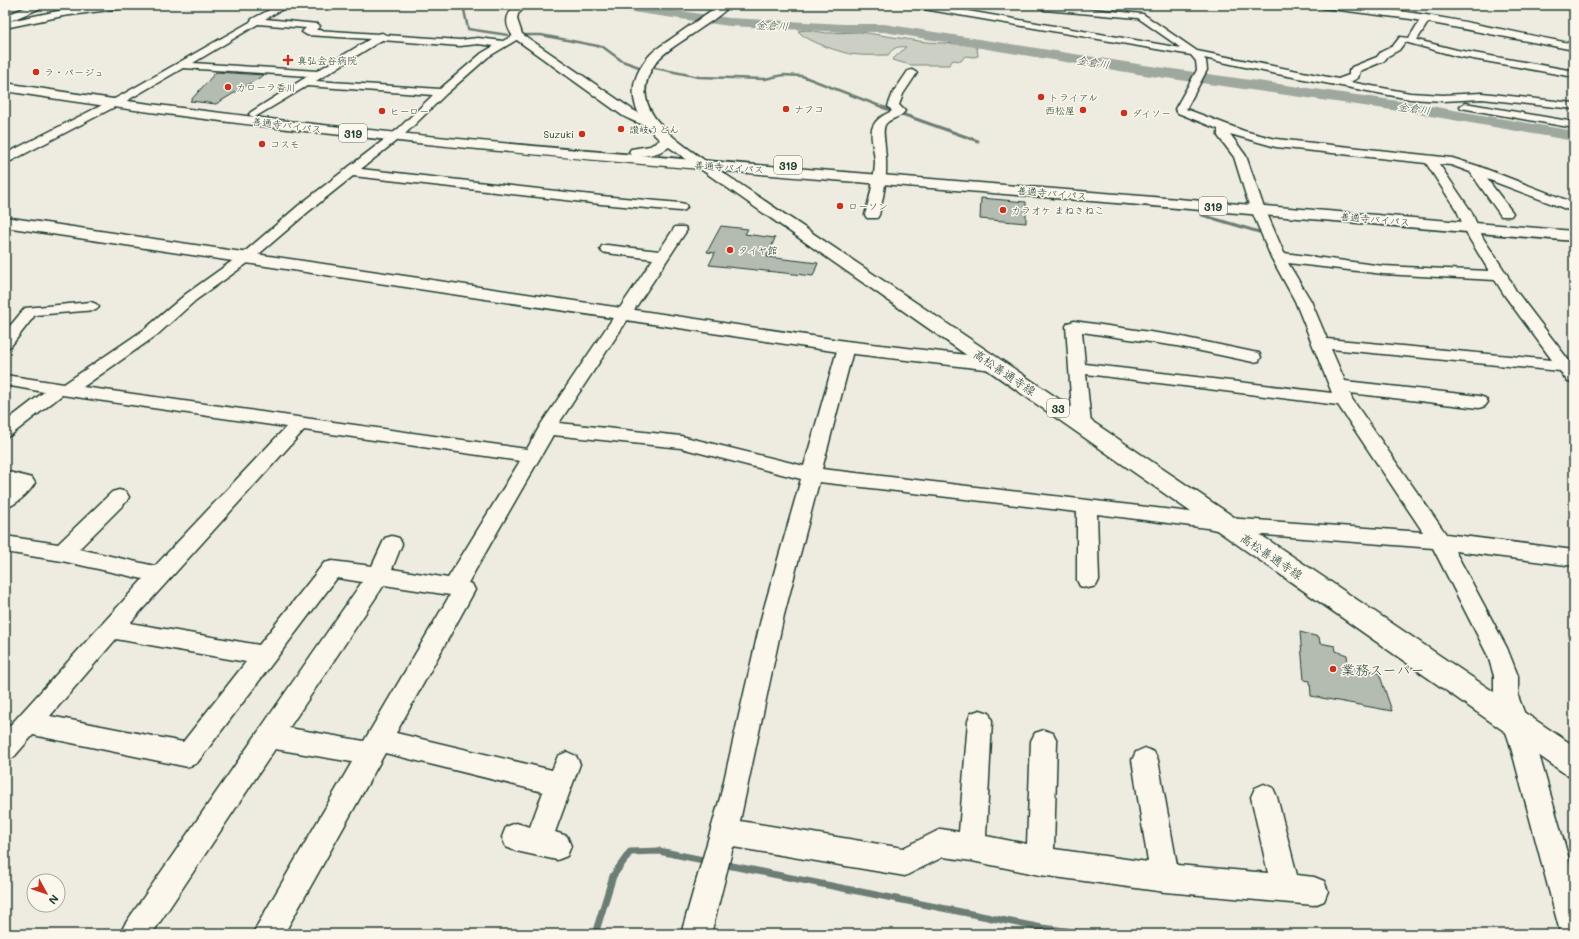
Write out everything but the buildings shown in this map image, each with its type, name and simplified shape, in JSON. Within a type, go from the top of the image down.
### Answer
[{"type":"main road","points":[[5,20],[39,5]]},
{"type":"main road","points":[[5,25],[63,13],[124,5]]},
{"type":"main road","points":[[522,5],[513,13],[511,20],[512,27],[518,36],[639,119],[650,122]]},
{"type":"main road","points":[[1323,5],[1428,19],[1574,47]]},
{"type":"main road","name":"高松善通寺線","points":[[721,6],[654,58],[642,75],[638,92],[640,101],[650,122],[660,133],[696,161],[1574,763]]},
{"type":"main road","name":"善通寺バイパス","points":[[5,80],[119,101],[255,114],[398,134],[636,152],[763,170],[879,176]]},
{"type":"main road","name":"善通寺バイパス","points":[[5,88],[398,134],[696,161],[1469,223],[1574,228]]},
{"type":"main road","points":[[616,104],[631,106],[640,101]]},
{"type":"main road","points":[[636,152],[656,148],[668,140]]},
{"type":"main road","points":[[736,188],[736,179],[740,176],[763,170]]},
{"type":"main road","points":[[5,222],[623,314],[846,346],[993,364]]},
{"type":"main road","name":"善通寺バイパス","points":[[1469,223],[1574,236]]},
{"type":"street","points":[[5,159],[119,101],[253,24],[255,21],[286,5]]},
{"type":"street","points":[[918,5],[1053,29],[1087,31],[1264,69],[1341,82],[1398,94],[1427,97],[1482,96],[1574,106]]},
{"type":"street","points":[[1044,7],[1096,13],[1142,12],[1168,35],[1194,53],[1201,61],[1202,70],[1180,109],[1224,128],[1250,137],[1276,143],[1452,162],[1474,169],[1574,208]]},
{"type":"street","points":[[977,16],[988,8]]},
{"type":"street","points":[[1087,31],[1096,13]]},
{"type":"street","points":[[288,24],[301,17]]},
{"type":"street","points":[[1412,41],[1423,22],[1428,19]]},
{"type":"street","points":[[255,21],[316,26],[306,32],[382,36],[460,43],[478,41],[504,44]]},
{"type":"street","points":[[1043,38],[1053,29]]},
{"type":"street","points":[[1146,31],[1168,35]]},
{"type":"street","points":[[337,40],[347,34]]},
{"type":"street","points":[[255,114],[382,36]]},
{"type":"street","points":[[5,431],[59,389],[68,389],[144,336],[191,297],[247,257],[398,134],[442,92],[485,55],[518,36]]},
{"type":"street","points":[[1341,82],[1354,76],[1354,71],[1356,69],[1381,59],[1384,54],[1396,48],[1403,39],[1456,53],[1574,74]]},
{"type":"street","points":[[1115,52],[1124,40]]},
{"type":"street","points":[[1150,56],[1155,46]]},
{"type":"street","points":[[183,65],[319,74]]},
{"type":"street","points":[[872,215],[880,186],[879,176],[881,163],[878,129],[882,121],[899,112],[894,108],[898,93],[912,73]]},
{"type":"street","points":[[305,83],[442,92]]},
{"type":"street","points":[[1427,97],[1433,100],[1574,125]]},
{"type":"street","points":[[1224,128],[1224,136],[1240,156],[1257,206],[1278,257],[1303,301],[1341,393],[1440,541],[1499,655],[1506,676],[1506,696],[1523,744],[1574,928]]},
{"type":"street","points":[[1430,160],[1464,211],[1476,238],[1501,276],[1510,293],[1571,370]]},
{"type":"street","points":[[1474,169],[1506,214]]},
{"type":"street","points":[[350,172],[602,200],[680,206]]},
{"type":"street","points":[[454,587],[547,428],[680,230]]},
{"type":"street","points":[[607,249],[663,256]]},
{"type":"street","points":[[1278,257],[1383,270],[1501,276]]},
{"type":"street","points":[[5,343],[30,311],[91,307]]},
{"type":"street","points":[[1082,425],[1074,326],[1177,341],[1253,357]]},
{"type":"street","points":[[1320,343],[1571,370]]},
{"type":"street","points":[[696,934],[725,832],[773,615],[846,346]]},
{"type":"street","points":[[1208,367],[1211,384]]},
{"type":"street","points":[[1077,368],[1211,384],[1479,402]]},
{"type":"street","points":[[5,380],[59,389],[532,456]]},
{"type":"street","points":[[5,749],[158,576],[300,423]]},
{"type":"street","points":[[547,428],[681,442],[812,475],[1087,506],[1206,521],[1226,525],[1440,541],[1574,558]]},
{"type":"street","points":[[5,478],[25,483],[5,501]]},
{"type":"street","points":[[62,553],[119,497]]},
{"type":"street","points":[[1087,506],[1088,580]]},
{"type":"street","points":[[5,544],[62,553],[149,572],[158,576]]},
{"type":"street","points":[[134,934],[378,576],[392,544]]},
{"type":"street","points":[[28,723],[188,755],[332,569],[454,587],[464,590],[268,934]]},
{"type":"street","points":[[112,629],[265,656]]},
{"type":"street","points":[[972,847],[980,721]]},
{"type":"street","points":[[269,736],[375,747],[563,774],[537,842]]},
{"type":"street","points":[[1040,861],[1044,741]]},
{"type":"street","points":[[1145,760],[1165,878]]},
{"type":"street","points":[[1264,797],[1286,888]]},
{"type":"street","points":[[725,832],[905,862],[941,843],[972,847],[1040,861],[1165,878],[1314,891]]},
{"type":"shaded area","points":[[807,30],[827,33],[860,32],[926,42],[973,45],[977,48],[978,56],[965,56],[961,61],[953,60],[949,65],[911,65],[892,60],[906,47],[896,48],[888,55],[850,54],[815,42],[798,31]]},
{"type":"waterway","points":[[463,5],[468,29],[508,35]]},
{"type":"waterway","name":"金倉川","points":[[611,5],[729,22],[844,28],[884,28],[1144,70],[1467,116],[1574,136]]},
{"type":"waterway","points":[[520,35],[541,35],[603,47],[622,61],[639,67]]},
{"type":"waterway","points":[[655,68],[699,77],[765,79],[783,75],[802,76],[885,108]]},
{"type":"waterway","points":[[882,107],[978,141]]},
{"type":"waterway","points":[[1202,215],[1259,232]]},
{"type":"waterway","points":[[595,934],[613,876],[630,852],[659,851],[708,861]]},
{"type":"waterway","points":[[722,864],[1042,928],[1090,934]]},
{"type":"place","name":"真弘会谷病院","points":[[288,60]]},
{"type":"place","name":"ラ・パージュ","points":[[36,72]]},
{"type":"place","name":"カローラ香川","points":[[228,87]]},
{"type":"place","name":"トライアル","points":[[1041,97]]},
{"type":"place","name":"ナフコ","points":[[786,109]]},
{"type":"place","name":"西松屋","points":[[1083,110]]},
{"type":"place","name":"ヒーロー","points":[[382,111]]},
{"type":"place","name":"ダイソー","points":[[1124,113]]},
{"type":"place","name":"讃岐うどん","points":[[621,129]]},
{"type":"place","name":"Suzuki","points":[[582,134]]},
{"type":"place","name":"コスモ","points":[[262,144]]},
{"type":"place","name":"ローソン","points":[[840,206]]},
{"type":"place","name":"カラオケ まねきねこ","points":[[1003,210]]},
{"type":"place","name":"タイヤ館","points":[[730,250]]},
{"type":"place","name":"業務スーパー","points":[[1333,669]]}]
